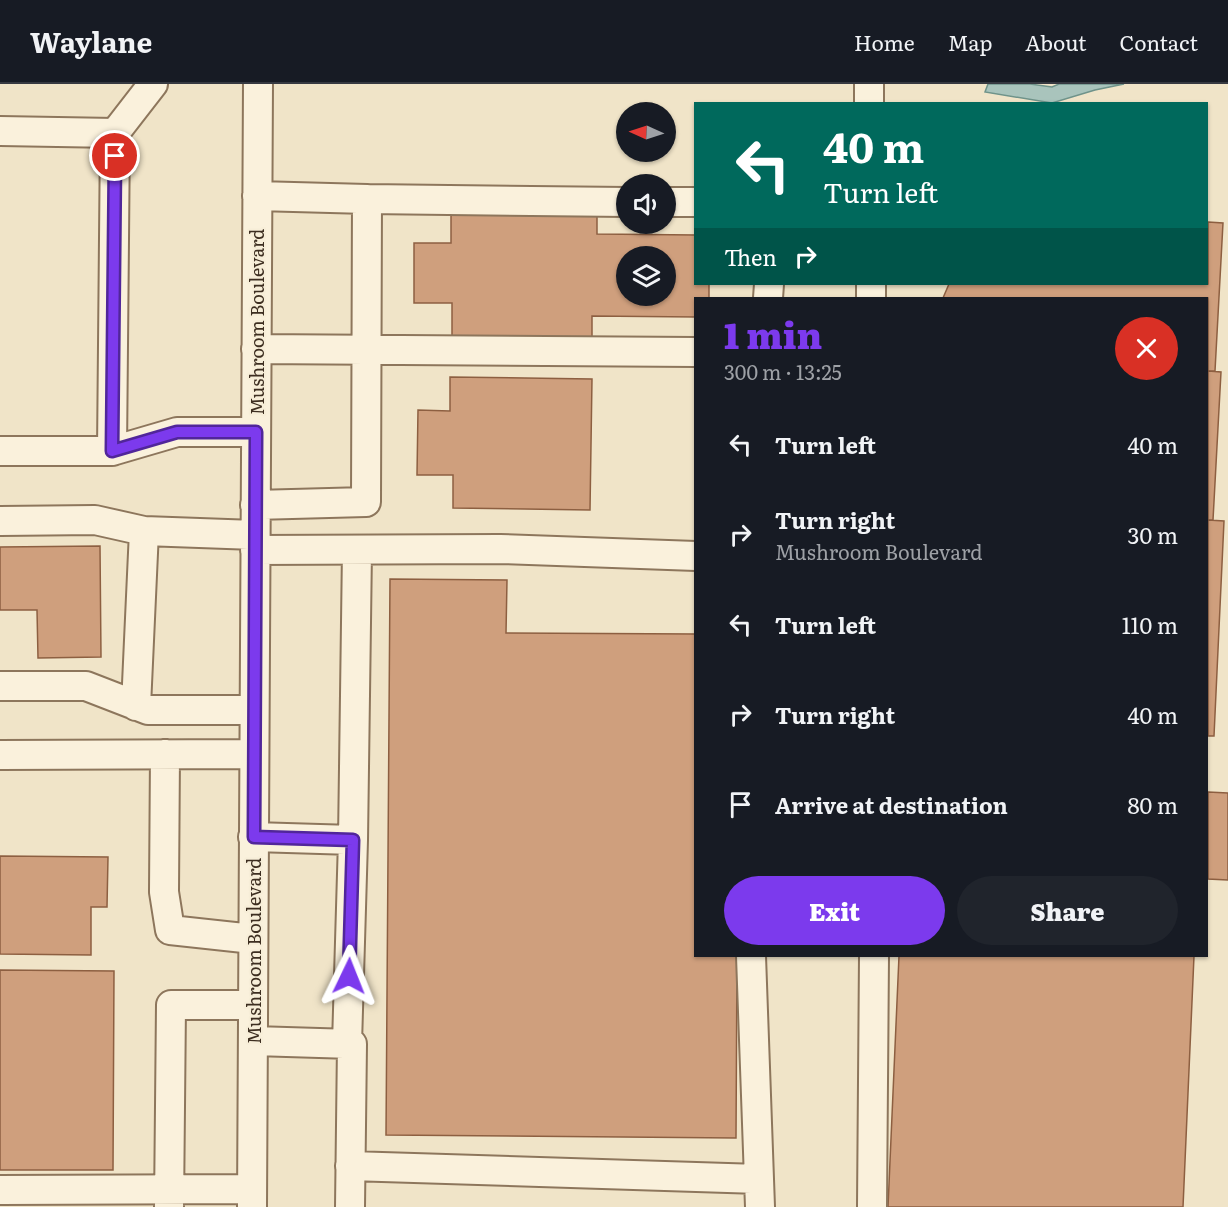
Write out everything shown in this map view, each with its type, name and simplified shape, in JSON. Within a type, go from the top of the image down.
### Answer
[{"type":"street","points":[[112,451],[115,133],[153,84]]},
{"type":"street","name":"Mushroom Boulevard","points":[[252,1198],[258,84]]},
{"type":"street","points":[[869,84],[869,102]]},
{"type":"street","points":[[0,131],[115,133]]},
{"type":"street","points":[[257,196],[616,202]]},
{"type":"street","points":[[255,505],[366,502],[367,199]]},
{"type":"street","points":[[676,202],[694,202]]},
{"type":"street","points":[[256,350],[694,352]]},
{"type":"street","points":[[0,451],[112,451],[177,432],[256,432]]},
{"type":"street","points":[[0,521],[95,520],[144,531],[255,543],[357,550],[500,549],[694,556]]},
{"type":"street","points":[[136,706],[144,531]]},
{"type":"street","points":[[347,1044],[353,840],[357,550]]},
{"type":"street","points":[[0,686],[86,686],[148,710],[254,710]]},
{"type":"street","points":[[165,754],[164,892],[170,930],[253,939]]},
{"type":"street","points":[[0,755],[254,754]]},
{"type":"street","points":[[254,837],[353,840]]},
{"type":"street","points":[[350,1166],[760,1193],[751,957]]},
{"type":"street","points":[[872,1207],[874,957]]},
{"type":"street","points":[[169,1199],[171,1005],[253,1005]]},
{"type":"street","points":[[253,1041],[352,1044],[350,1207]]},
{"type":"street","points":[[0,1190],[169,1199],[252,1198]]},
{"type":"water","points":[[988,84],[1030,84],[1052,87],[1059,84],[1124,84],[1055,102],[985,92]]},
{"type":"building","points":[[451,210],[597,210],[597,234],[694,235],[694,285],[709,285],[709,297],[694,297],[694,317],[592,316],[592,343],[452,342],[452,303],[414,303],[414,243],[451,243]]},
{"type":"building","points":[[1208,222],[1223,223],[1215,371],[1208,371],[1208,297],[943,297],[949,285],[1208,284]]},
{"type":"building","points":[[1208,371],[1221,372],[1213,520],[1208,520]]},
{"type":"building","points":[[450,377],[592,379],[590,510],[453,508],[453,475],[417,475],[418,410],[450,411]]},
{"type":"building","points":[[1208,520],[1224,521],[1214,736],[1208,736]]},
{"type":"building","points":[[100,546],[101,657],[38,658],[37,610],[0,610],[0,547]]},
{"type":"building","points":[[390,579],[507,580],[506,633],[694,634],[694,957],[737,957],[736,1138],[386,1135]]},
{"type":"building","points":[[1208,792],[1228,793],[1228,880],[1208,879]]},
{"type":"building","points":[[0,856],[108,857],[107,907],[91,907],[91,955],[0,954]]},
{"type":"building","points":[[899,957],[1194,957],[1183,1207],[888,1207]]},
{"type":"building","points":[[0,970],[114,971],[113,1170],[0,1170]]},
{"type":"route","points":[[115,156],[112,451],[177,432],[256,432],[254,837],[353,840],[349,976]]}]
